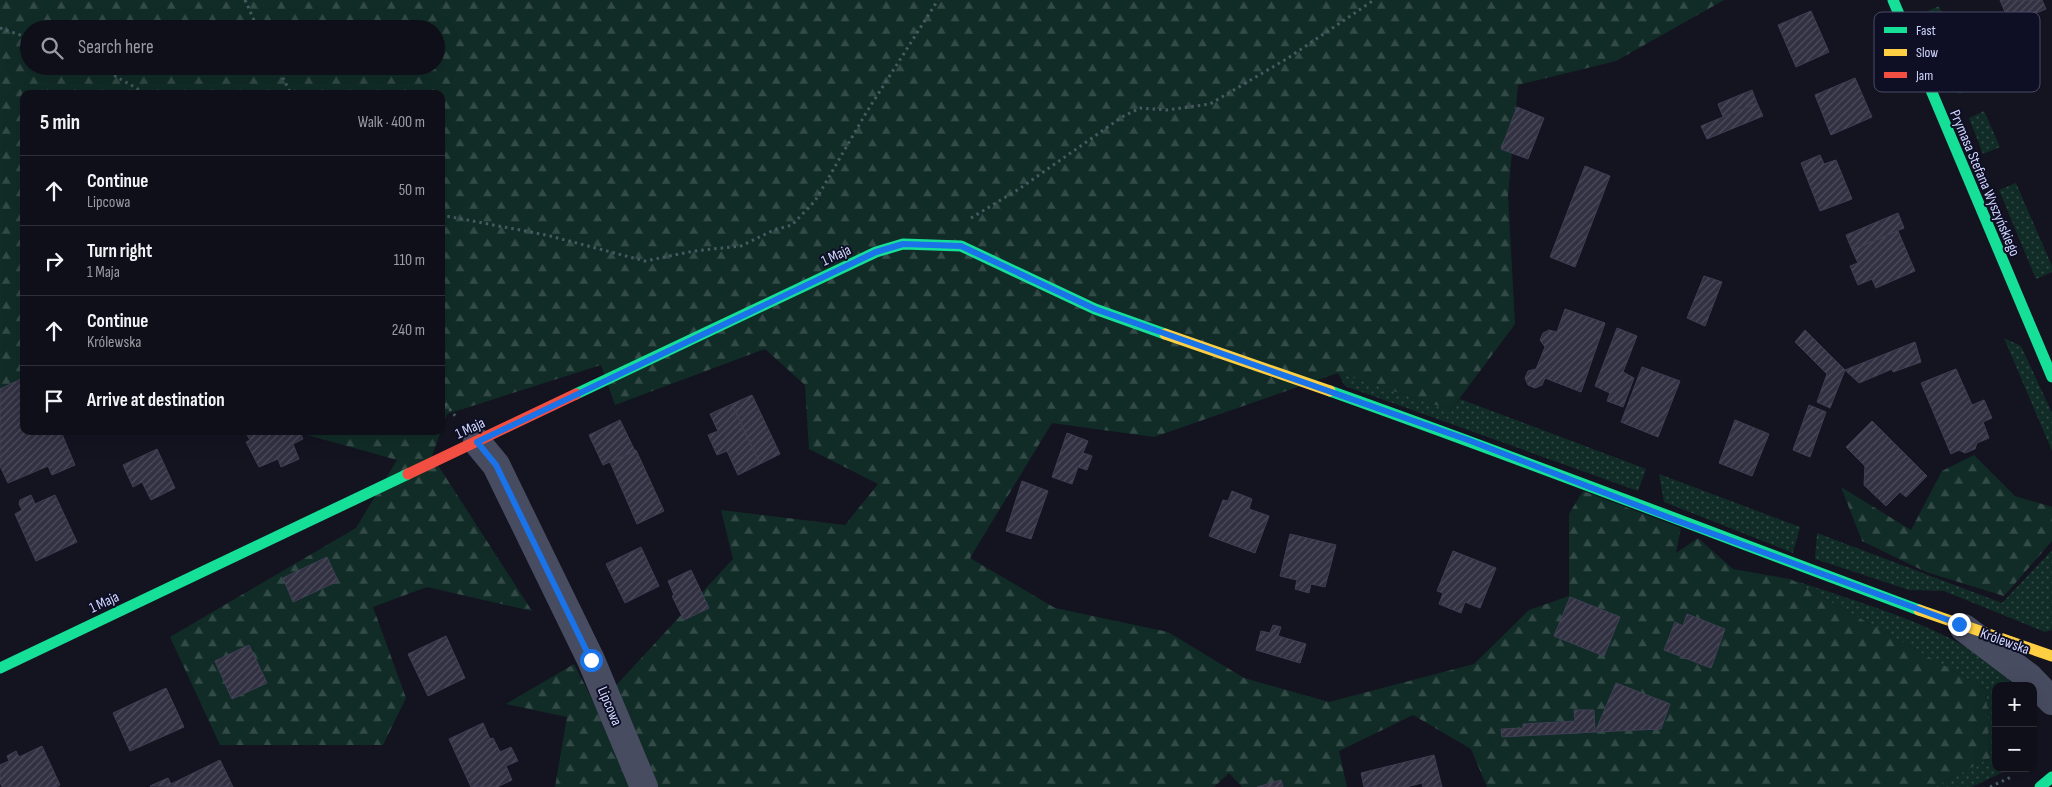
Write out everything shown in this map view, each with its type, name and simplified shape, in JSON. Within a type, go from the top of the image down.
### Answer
[{"type":"street","name":"Prymasa Stefana Wyszyńskiego","points":[[1893,0],[1898,12]]},
{"type":"street","name":"Prymasa Stefana Wyszyńskiego","points":[[1932,92],[2052,377]]},
{"type":"street","name":"1 Maja","points":[[0,668],[876,252],[903,244],[930,244]]},
{"type":"street","name":"Królewska","points":[[930,244],[961,246],[1095,309],[1468,440],[1670,518],[1959,624],[2052,656]]},
{"type":"street","name":"Lipcowa","points":[[477,442],[496,465],[591,660],[644,787]]},
{"type":"street","name":"Królewska","points":[[1959,624],[2029,677],[2052,701]]},
{"type":"street","points":[[2040,787],[2052,777]]},
{"type":"path","points":[[245,0],[254,20]]},
{"type":"path","points":[[445,216],[546,235],[645,261],[694,251],[740,246],[774,230],[792,225],[815,201],[866,113],[938,0]]},
{"type":"path","points":[[966,220],[1019,190],[1122,117],[1140,108],[1167,110],[1210,104],[1288,58],[1372,1]]},
{"type":"path","points":[[0,28],[20,35]]},
{"type":"path","points":[[113,75],[140,90]]},
{"type":"path","points":[[282,75],[289,90]]},
{"type":"path","points":[[1990,787],[2011,777]]},
{"type":"green space","points":[[0,0],[1724,0],[1616,61],[1518,85],[1508,196],[1515,324],[1451,410],[1338,373],[1154,437],[1052,423],[970,558],[1055,608],[1168,632],[1244,678],[1329,702],[1474,664],[1529,610],[1569,596],[1569,514],[1583,491],[1681,528],[1676,553],[1698,538],[1733,569],[1790,579],[1986,689],[1990,758],[1934,787],[1487,787],[1471,749],[1413,715],[1339,751],[1347,787],[1242,787],[1229,773],[1214,787],[555,787],[567,717],[506,704],[574,664],[596,707],[733,559],[721,510],[845,525],[878,484],[809,449],[805,385],[765,349],[615,405],[601,365],[447,414],[445,419],[445,90],[20,90],[20,394],[0,399]]},
{"type":"green space","points":[[1939,6],[1942,12],[1925,12]]},
{"type":"green space","points":[[1984,111],[2000,147],[1983,154],[1969,118]]},
{"type":"green space","points":[[2016,183],[2052,266],[2052,272],[2036,279],[1999,190]]},
{"type":"green space","points":[[2004,338],[2021,346],[2052,413],[2052,451]]},
{"type":"green space","points":[[1338,373],[1451,410],[1460,399],[1646,469],[1638,491],[1345,386]]},
{"type":"green space","points":[[307,435],[440,435],[432,456],[532,611],[427,587],[373,607],[406,698],[383,745],[220,745],[170,637],[356,528],[397,460]]},
{"type":"green space","points":[[1974,455],[2015,496],[2052,507],[2052,541],[2004,596],[1926,572],[1862,541],[1841,487],[1911,530],[1942,471]]},
{"type":"green space","points":[[1659,474],[1800,527],[1793,553],[1664,502]]},
{"type":"green space","points":[[1817,533],[2002,603],[2052,550],[2052,630],[2045,632],[1944,591],[1909,590],[1815,559]]},
{"type":"green space","points":[[1790,579],[1877,608],[1934,631],[1961,644],[2012,678],[2010,682],[1992,682],[1992,772],[2003,772],[1972,787],[1934,787],[1990,758],[1986,689]]},
{"type":"building","points":[[2000,0],[2042,0],[2046,9],[2039,12],[2005,12]]},
{"type":"building","points":[[1811,11],[1829,52],[1796,67],[1778,25]]},
{"type":"building","points":[[1855,78],[1872,117],[1831,135],[1815,95]]},
{"type":"building","points":[[1752,90],[1757,103],[1723,117],[1718,104]]},
{"type":"building","points":[[1757,103],[1763,116],[1707,139],[1701,126]]},
{"type":"building","points":[[1517,107],[1544,118],[1528,159],[1501,149]]},
{"type":"building","points":[[1820,155],[1824,164],[1836,160],[1852,199],[1820,211],[1801,163]]},
{"type":"building","points":[[1585,166],[1610,176],[1575,267],[1550,257]]},
{"type":"building","points":[[1898,213],[1904,228],[1852,250],[1846,235]]},
{"type":"building","points":[[1898,231],[1915,271],[1876,288],[1872,279],[1858,285],[1850,266],[1858,263],[1852,250]]},
{"type":"building","points":[[1704,276],[1722,282],[1705,326],[1687,318]]},
{"type":"building","points":[[1565,309],[1605,323],[1581,392],[1545,378],[1542,385],[1535,388],[1528,385],[1525,378],[1528,371],[1536,369],[1545,347],[1540,340],[1543,333],[1549,330],[1557,332]]},
{"type":"building","points":[[1617,328],[1637,336],[1623,372],[1634,378],[1623,407],[1607,401],[1610,393],[1595,386]]},
{"type":"building","points":[[1805,330],[1845,370],[1830,408],[1817,402],[1827,374],[1795,342]]},
{"type":"building","points":[[1915,342],[1921,362],[1893,372],[1892,369],[1859,383],[1845,370]]},
{"type":"building","points":[[1642,367],[1680,381],[1658,437],[1621,422]]},
{"type":"building","points":[[1956,369],[1972,405],[1984,400],[1992,418],[1983,422],[1989,438],[1977,443],[1975,449],[1965,453],[1959,450],[1951,454],[1921,383]]},
{"type":"building","points":[[20,379],[20,435],[62,435],[75,465],[52,475],[48,466],[8,483],[0,466],[0,389]]},
{"type":"building","points":[[752,395],[780,454],[760,464],[732,404]]},
{"type":"building","points":[[732,404],[760,464],[738,475],[727,451],[717,455],[708,435],[718,431],[710,414]]},
{"type":"building","points":[[1809,405],[1826,412],[1810,457],[1793,450]]},
{"type":"building","points":[[620,420],[635,451],[603,465],[589,435]]},
{"type":"building","points":[[1735,420],[1769,434],[1752,476],[1719,463]]},
{"type":"building","points":[[1872,421],[1927,476],[1906,497],[1900,492],[1886,506],[1864,485],[1865,466],[1846,447]]},
{"type":"building","points":[[1067,433],[1088,441],[1083,453],[1092,456],[1087,470],[1078,467],[1072,484],[1052,477]]},
{"type":"building","points":[[247,435],[301,435],[303,439],[293,444],[299,459],[281,467],[278,459],[259,467],[246,442],[250,440]]},
{"type":"building","points":[[157,449],[175,488],[151,500],[142,482],[133,487],[123,465]]},
{"type":"building","points":[[636,450],[664,511],[637,524],[610,462]]},
{"type":"building","points":[[1022,481],[1048,491],[1031,539],[1006,531]]},
{"type":"building","points":[[1232,491],[1252,499],[1249,509],[1269,516],[1255,553],[1209,536],[1223,500],[1228,501]]},
{"type":"building","points":[[31,495],[35,504],[55,495],[77,542],[36,561],[15,514],[22,510],[19,504],[20,500]]},
{"type":"building","points":[[1290,534],[1336,545],[1325,587],[1311,584],[1309,593],[1295,589],[1297,580],[1280,576]]},
{"type":"building","points":[[641,547],[659,586],[625,603],[606,564]]},
{"type":"building","points":[[1453,551],[1496,568],[1480,608],[1465,602],[1461,613],[1439,604],[1443,593],[1437,591]]},
{"type":"building","points":[[327,557],[338,581],[293,602],[283,578]]},
{"type":"building","points":[[691,570],[709,608],[684,620],[672,596],[674,595],[668,581]]},
{"type":"building","points":[[1570,597],[1620,617],[1604,656],[1554,636]]},
{"type":"building","points":[[1687,614],[1725,629],[1711,668],[1664,650],[1675,622],[1683,626]]},
{"type":"building","points":[[1273,625],[1281,627],[1278,636],[1306,644],[1300,663],[1256,650],[1261,631],[1270,633]]},
{"type":"building","points":[[446,636],[465,678],[428,696],[408,654]]},
{"type":"building","points":[[249,645],[267,683],[232,699],[215,661]]},
{"type":"building","points":[[1616,683],[1670,704],[1661,729],[1595,732]]},
{"type":"building","points":[[166,688],[184,727],[130,751],[113,713]]},
{"type":"building","points":[[1574,710],[1594,710],[1595,732],[1502,737],[1501,729],[1523,728],[1523,724],[1575,721]]},
{"type":"building","points":[[483,723],[490,739],[493,738],[500,752],[511,747],[518,761],[506,766],[512,780],[497,787],[471,787],[449,739]]},
{"type":"building","points":[[42,746],[60,785],[56,787],[2,787],[0,782],[0,765],[9,761],[7,756],[16,751],[19,757]]},
{"type":"building","points":[[1434,755],[1442,787],[1423,787],[1422,783],[1406,787],[1364,787],[1361,773]]},
{"type":"building","points":[[220,760],[233,787],[150,786],[168,778],[171,784]]},
{"type":"building","points":[[1281,780],[1283,787],[1257,787]]},
{"type":"traffic: fast","points":[[1893,0],[1898,12]]},
{"type":"traffic: fast","points":[[1932,92],[2052,377]]},
{"type":"traffic: fast","points":[[576,394],[876,252],[903,244],[961,246],[1095,309],[1165,334]]},
{"type":"traffic: fast","points":[[1330,391],[1919,610]]},
{"type":"traffic: fast","points":[[0,668],[408,474]]},
{"type":"traffic: fast","points":[[2040,787],[2052,777]]},
{"type":"traffic: slow","points":[[1165,334],[1330,391]]},
{"type":"traffic: slow","points":[[1919,610],[2052,656]]},
{"type":"traffic: jam","points":[[408,474],[576,394]]},
{"type":"route","points":[[591,660],[496,465],[477,442],[876,252],[903,244],[961,246],[1095,309],[1468,440],[1670,518],[1959,624]]}]
